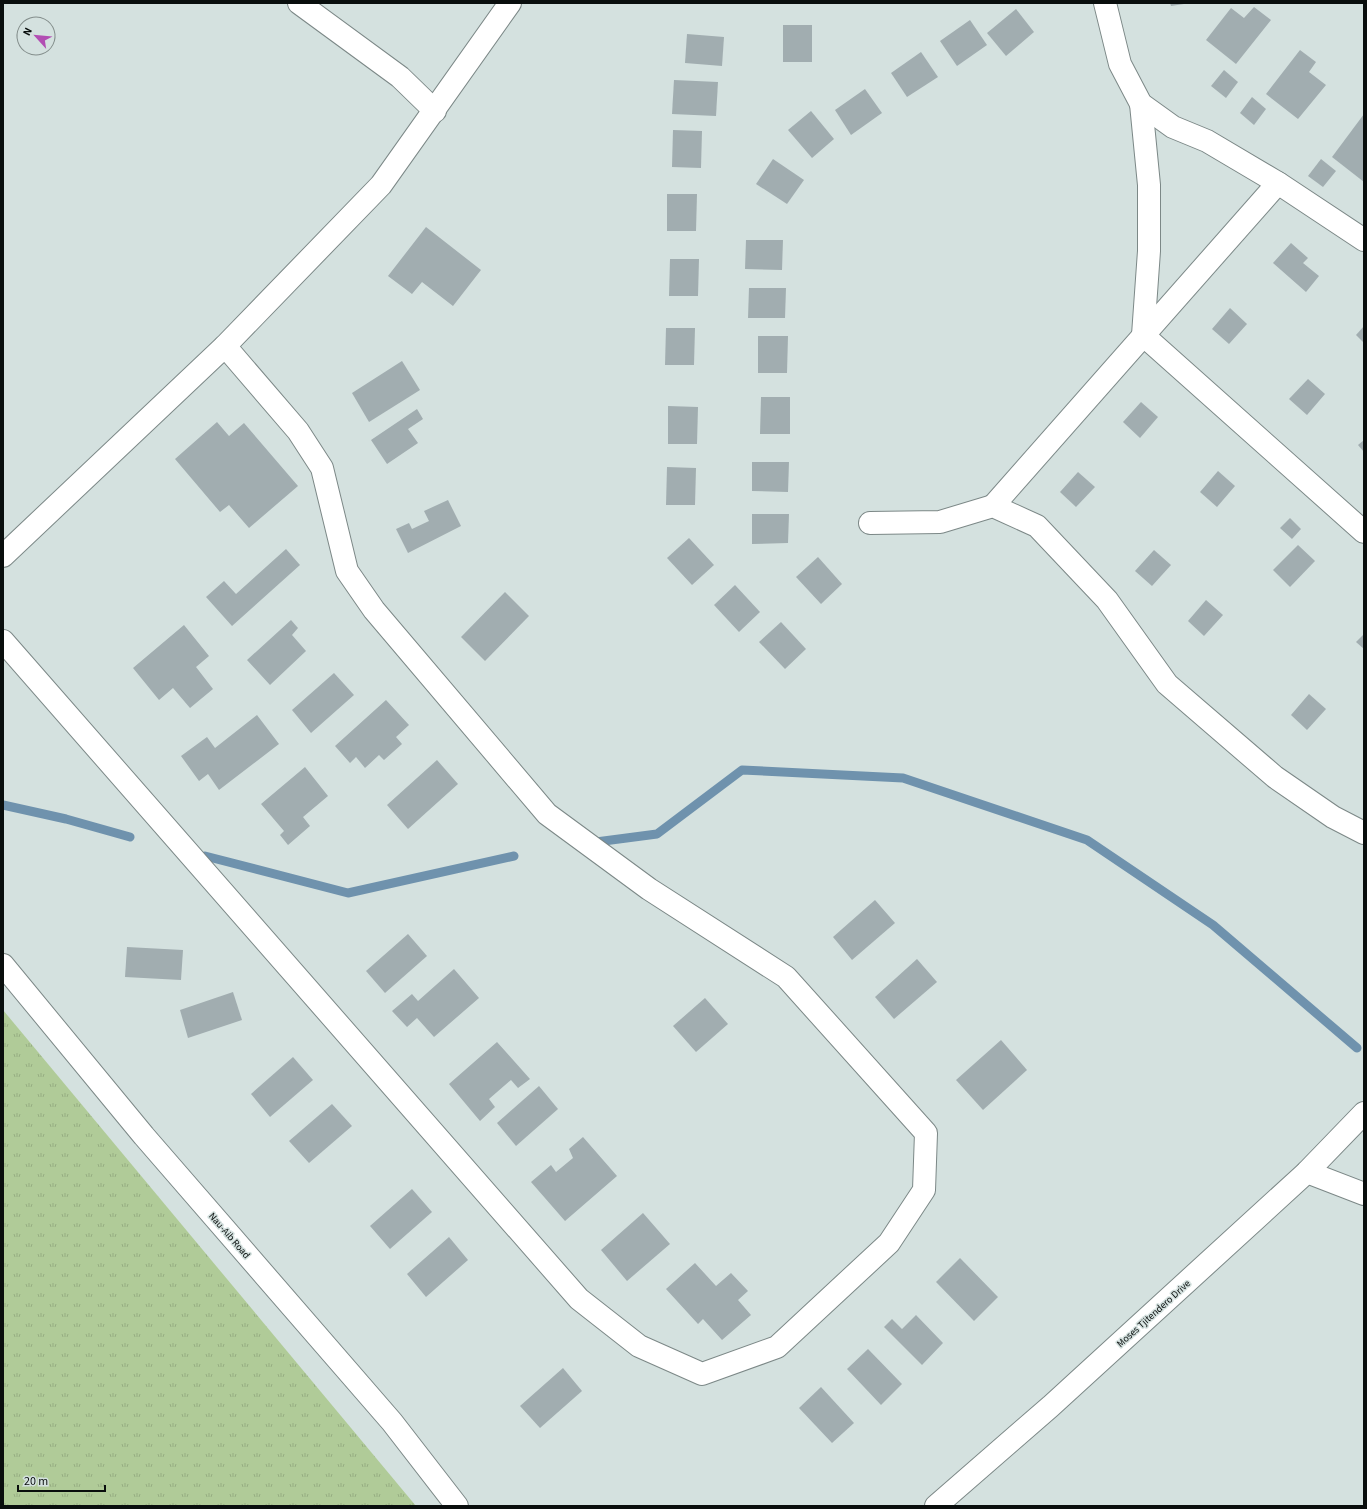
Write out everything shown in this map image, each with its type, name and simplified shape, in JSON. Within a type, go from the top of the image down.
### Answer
[{"type":"street","points":[[299,3],[400,77],[435,111]]},
{"type":"street","points":[[3,556],[225,346],[381,185],[435,111],[510,3]]},
{"type":"street","points":[[1105,3],[1120,64],[1141,104],[1149,193],[1149,251],[1143,335]]},
{"type":"street","points":[[1141,104],[1173,127],[1208,141],[1278,183],[1364,240]]},
{"type":"street","points":[[870,523],[940,522],[994,506],[1278,183]]},
{"type":"street","points":[[1143,335],[1364,532]]},
{"type":"street","points":[[3,641],[580,1299],[639,1346],[702,1374],[777,1347],[889,1243],[924,1190],[926,1134],[786,977],[649,889],[546,814],[374,610],[347,571],[322,468],[298,430],[225,346]]},
{"type":"street","points":[[994,506],[1037,526],[1107,600],[1167,684],[1274,776],[1333,818],[1364,833]]},
{"type":"street","name":"Nau-Aib Road","points":[[3,965],[144,1136],[392,1422],[457,1506]]},
{"type":"street","name":"Moses Tjitendero Drive","points":[[936,1506],[1051,1406],[1307,1172],[1364,1113]]},
{"type":"street","points":[[1307,1172],[1364,1194]]},
{"type":"green space","points":[[3,1010],[416,1506],[3,1506]]},
{"type":"building","points":[[1170,3],[1184,3],[1184,4],[1171,6]]},
{"type":"building","points":[[1254,7],[1271,20],[1236,64],[1206,40],[1231,8],[1244,18]]},
{"type":"building","points":[[1016,9],[1034,32],[1006,56],[987,33]]},
{"type":"building","points":[[970,20],[987,45],[957,66],[940,41]]},
{"type":"building","points":[[783,25],[812,25],[812,62],[783,62]]},
{"type":"building","points":[[687,34],[724,37],[722,66],[685,63]]},
{"type":"building","points":[[1300,50],[1316,62],[1309,72],[1326,85],[1298,119],[1266,94]]},
{"type":"building","points":[[921,52],[938,77],[907,97],[891,73]]},
{"type":"building","points":[[1224,70],[1238,82],[1226,98],[1211,86]]},
{"type":"building","points":[[674,80],[718,82],[716,116],[672,114]]},
{"type":"building","points":[[865,89],[882,113],[851,135],[835,110]]},
{"type":"building","points":[[1252,97],[1266,109],[1254,125],[1240,113]]},
{"type":"building","points":[[811,111],[834,139],[812,158],[788,130]]},
{"type":"building","points":[[1364,114],[1364,182],[1332,157]]},
{"type":"building","points":[[673,130],[702,131],[701,168],[672,167]]},
{"type":"building","points":[[773,159],[804,180],[787,204],[756,184]]},
{"type":"building","points":[[1321,159],[1336,171],[1323,187],[1308,176]]},
{"type":"building","points":[[667,194],[697,194],[696,231],[667,231]]},
{"type":"building","points":[[426,227],[481,270],[453,306],[422,282],[412,294],[388,276]]},
{"type":"building","points":[[746,240],[783,240],[782,270],[745,269]]},
{"type":"building","points":[[1291,243],[1308,258],[1303,263],[1319,276],[1306,292],[1273,263]]},
{"type":"building","points":[[670,259],[699,259],[698,296],[669,296]]},
{"type":"building","points":[[749,288],[786,288],[785,318],[748,318]]},
{"type":"building","points":[[1230,308],[1247,324],[1229,344],[1212,329]]},
{"type":"building","points":[[1364,326],[1364,343],[1356,335]]},
{"type":"building","points":[[666,328],[695,328],[694,365],[665,365]]},
{"type":"building","points":[[758,336],[788,336],[787,373],[758,373]]},
{"type":"building","points":[[402,361],[420,390],[369,422],[352,393]]},
{"type":"building","points":[[1308,379],[1325,394],[1307,415],[1289,399]]},
{"type":"building","points":[[761,397],[790,397],[790,434],[760,434]]},
{"type":"building","points":[[1141,402],[1158,417],[1140,438],[1123,422]]},
{"type":"building","points":[[668,406],[698,407],[697,444],[668,444]]},
{"type":"building","points":[[417,409],[423,419],[408,429],[418,443],[387,464],[371,440]]},
{"type":"building","points":[[217,422],[229,436],[244,423],[298,486],[249,528],[229,505],[220,512],[175,459]]},
{"type":"building","points":[[1364,440],[1364,452],[1358,445]]},
{"type":"building","points":[[752,462],[789,462],[788,492],[752,491]]},
{"type":"building","points":[[667,467],[696,468],[695,505],[666,505]]},
{"type":"building","points":[[1218,471],[1235,486],[1217,507],[1200,492]]},
{"type":"building","points":[[1078,472],[1095,487],[1076,507],[1060,492]]},
{"type":"building","points":[[448,500],[461,526],[408,553],[396,529],[409,523],[412,529],[429,521],[424,511]]},
{"type":"building","points":[[752,514],[789,514],[788,543],[752,544]]},
{"type":"building","points":[[1290,518],[1301,529],[1292,539],[1280,528]]},
{"type":"building","points":[[689,538],[714,565],[692,585],[667,558]]},
{"type":"building","points":[[1298,545],[1315,561],[1290,587],[1273,570]]},
{"type":"building","points":[[286,549],[300,565],[232,626],[206,597],[224,581],[236,594]]},
{"type":"building","points":[[1154,550],[1171,565],[1152,586],[1135,571]]},
{"type":"building","points":[[818,557],[842,584],[821,604],[796,577]]},
{"type":"building","points":[[735,585],[760,612],[739,632],[714,605]]},
{"type":"building","points":[[505,592],[529,616],[485,661],[461,637]]},
{"type":"building","points":[[1206,600],[1223,615],[1204,636],[1188,621]]},
{"type":"building","points":[[291,620],[298,628],[292,635],[306,651],[270,685],[247,660]]},
{"type":"building","points":[[781,622],[806,649],[785,669],[759,642]]},
{"type":"building","points":[[184,625],[209,656],[196,667],[213,689],[190,708],[173,688],[159,700],[133,668]]},
{"type":"building","points":[[1364,634],[1364,649],[1356,642]]},
{"type":"building","points":[[334,673],[354,695],[311,733],[292,710]]},
{"type":"building","points":[[1309,694],[1326,709],[1307,730],[1291,715]]},
{"type":"building","points":[[386,700],[409,725],[396,737],[402,744],[384,760],[379,755],[365,768],[356,757],[350,763],[335,746]]},
{"type":"building","points":[[257,715],[279,744],[219,790],[208,774],[199,781],[181,756],[207,737],[215,748]]},
{"type":"building","points":[[437,760],[458,784],[408,829],[387,805]]},
{"type":"building","points":[[305,767],[328,796],[303,817],[310,826],[288,845],[280,835],[284,831],[261,804]]},
{"type":"building","points":[[875,900],[895,923],[852,960],[833,937]]},
{"type":"building","points":[[408,934],[427,956],[385,993],[366,971]]},
{"type":"building","points":[[127,947],[183,950],[181,980],[125,977]]},
{"type":"building","points":[[917,959],[937,982],[894,1019],[875,997]]},
{"type":"building","points":[[454,969],[479,998],[434,1037],[417,1018],[407,1027],[392,1011],[412,994],[418,1001]]},
{"type":"building","points":[[233,992],[242,1020],[188,1038],[180,1010]]},
{"type":"building","points":[[705,998],[728,1024],[696,1052],[673,1026]]},
{"type":"building","points":[[1001,1040],[1027,1070],[983,1110],[956,1080]]},
{"type":"building","points":[[497,1042],[530,1079],[518,1088],[511,1080],[489,1099],[495,1107],[480,1121],[449,1084]]},
{"type":"building","points":[[293,1057],[313,1080],[270,1117],[251,1094]]},
{"type":"building","points":[[539,1086],[558,1109],[516,1146],[497,1123]]},
{"type":"building","points":[[332,1104],[352,1126],[309,1163],[289,1141]]},
{"type":"building","points":[[583,1137],[617,1176],[565,1221],[531,1182],[551,1165],[556,1172],[573,1158],[569,1149]]},
{"type":"building","points":[[412,1189],[432,1212],[390,1249],[370,1226]]},
{"type":"building","points":[[643,1213],[670,1244],[627,1281],[601,1250]]},
{"type":"building","points":[[449,1237],[468,1260],[426,1297],[407,1274]]},
{"type":"building","points":[[960,1258],[998,1297],[974,1321],[936,1282]]},
{"type":"building","points":[[695,1263],[716,1286],[731,1273],[748,1291],[738,1300],[751,1315],[722,1340],[703,1319],[698,1324],[666,1289]]},
{"type":"building","points":[[916,1315],[943,1343],[922,1365],[884,1327],[892,1319],[902,1329]]},
{"type":"building","points":[[868,1349],[902,1384],[881,1405],[847,1369]]},
{"type":"building","points":[[563,1368],[582,1391],[540,1428],[520,1406]]},
{"type":"building","points":[[821,1387],[854,1423],[832,1443],[799,1408]]},
{"type":"waterway","points":[[596,842],[657,834],[742,770],[903,778],[1087,840],[1213,925],[1357,1048]]},
{"type":"waterway","points":[[3,805],[66,819],[130,837]]},
{"type":"waterway","points":[[205,856],[348,893],[514,856]]}]
